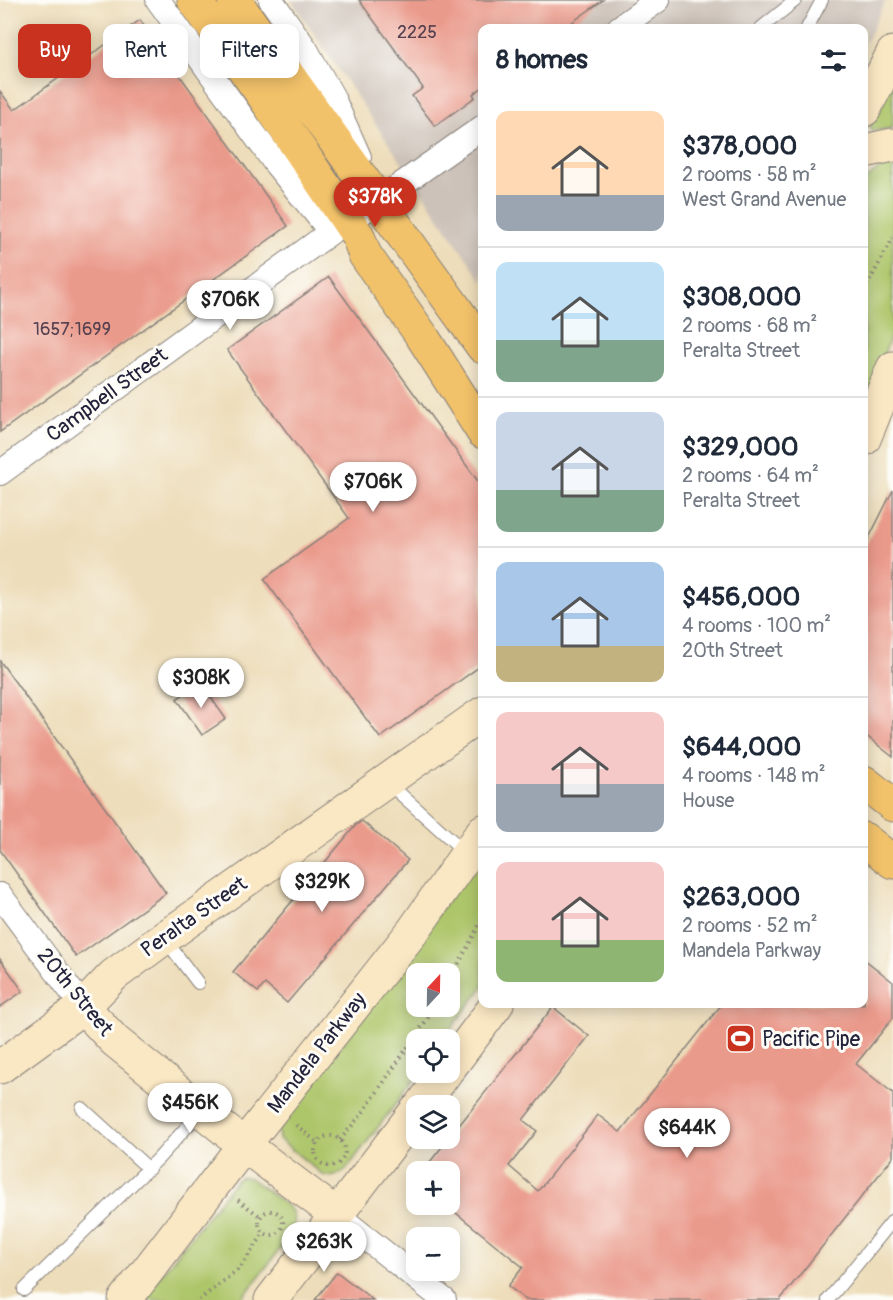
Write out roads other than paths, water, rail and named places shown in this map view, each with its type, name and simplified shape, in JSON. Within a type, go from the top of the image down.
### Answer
[{"type":"main road","points":[[194,0],[263,95],[339,227],[358,236],[365,255],[422,336],[478,424]]},
{"type":"main road","points":[[234,0],[478,340]]},
{"type":"main road","points":[[868,102],[893,53]]},
{"type":"main road","points":[[868,149],[893,145]]},
{"type":"main road","points":[[868,430],[893,368]]},
{"type":"main road","points":[[868,439],[893,430]]},
{"type":"main road","name":"Peralta Street","points":[[0,1067],[83,1007],[114,975],[164,938],[478,717]]},
{"type":"main road","points":[[868,785],[893,805]]},
{"type":"main road","points":[[868,842],[893,862]]},
{"type":"main road","name":"Mandela Parkway","points":[[125,1300],[244,1144],[413,931],[475,843]]},
{"type":"main road","name":"20th Street","points":[[83,1007],[115,1041],[244,1144],[338,1215]]},
{"type":"main road","points":[[460,1053],[494,1008]]},
{"type":"main road","points":[[271,1300],[406,1125]]},
{"type":"street","points":[[158,0],[275,164],[339,227]]},
{"type":"street","points":[[271,0],[305,48],[332,96],[379,201]]},
{"type":"street","points":[[625,24],[658,0]]},
{"type":"street","name":"Campbell Street","points":[[0,473],[339,227],[478,131]]},
{"type":"street","name":"20th Street","points":[[0,895],[83,1007]]},
{"type":"street","name":"20th Street","points":[[338,1215],[444,1300]]},
{"type":"lane","points":[[766,24],[796,0]]},
{"type":"lane","points":[[809,24],[822,0]]},
{"type":"lane","points":[[386,781],[475,843]]},
{"type":"lane","points":[[164,938],[198,983]]},
{"type":"lane","points":[[82,1108],[149,1169]]},
{"type":"lane","points":[[24,1290],[149,1169],[202,1110]]},
{"type":"lane","points":[[828,1300],[893,1220]]},
{"type":"place","name":"Pacific Pipe","points":[[741,1039]]}]
